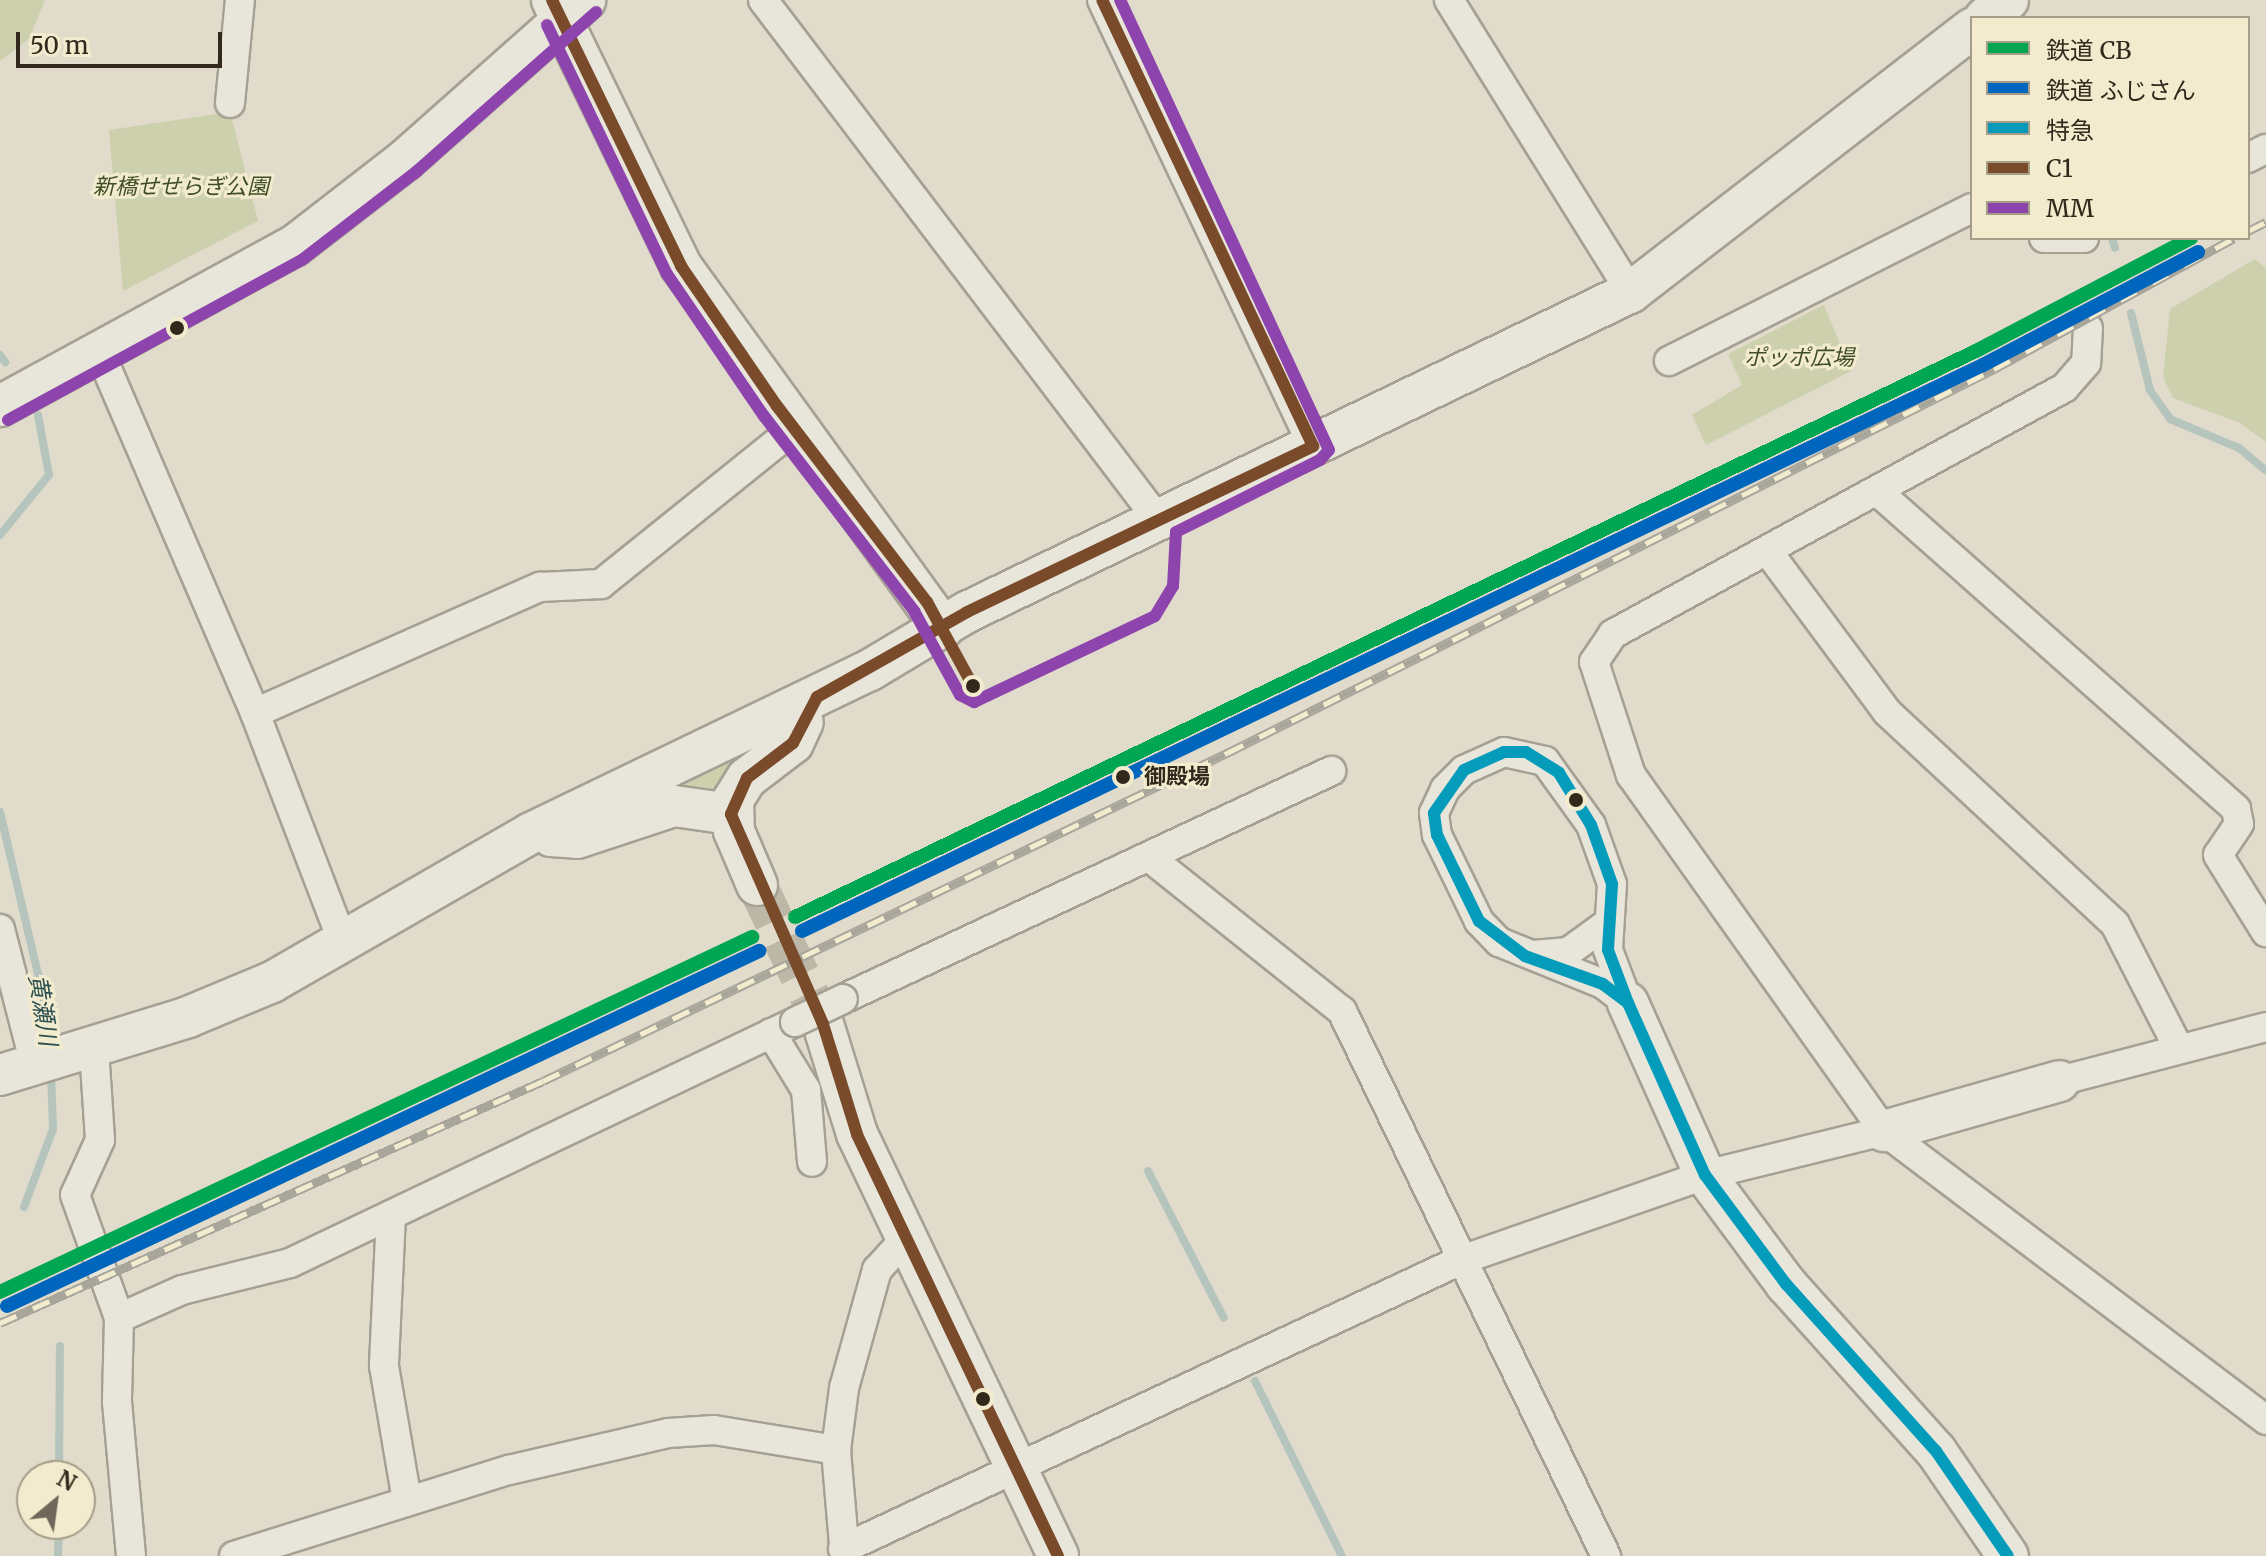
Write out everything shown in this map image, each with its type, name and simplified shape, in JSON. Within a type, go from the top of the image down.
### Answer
[{"type":"street","points":[[230,103],[240,0]]},
{"type":"street","points":[[763,0],[1160,522]]},
{"type":"street","points":[[1102,0],[1313,446]]},
{"type":"street","points":[[1449,0],[1631,292]]},
{"type":"street","points":[[1988,16],[2008,0]]},
{"type":"street","points":[[0,406],[294,246],[405,160],[566,6],[681,266],[795,428],[943,628]]},
{"type":"street","points":[[0,929],[17,1070],[84,1051],[272,982],[531,833],[810,710],[943,628],[1631,292],[1970,30]]},
{"type":"street","points":[[1669,361],[1970,209]]},
{"type":"street","points":[[2088,328],[2086,363],[2064,388],[1769,553],[1613,634],[1594,662],[1631,775],[1884,1131],[2266,1420]]},
{"type":"street","points":[[100,353],[255,713],[342,940]]},
{"type":"street","points":[[255,713],[540,587],[601,584],[795,428]]},
{"type":"street","points":[[1878,492],[2236,809],[2239,824],[2218,855],[2266,932]]},
{"type":"street","points":[[1769,553],[1887,712],[2115,924],[2179,1049]]},
{"type":"street","points":[[757,885],[731,814],[747,778],[793,743],[810,710]]},
{"type":"street","points":[[1628,1003],[1603,984],[1525,956],[1479,921],[1437,835],[1434,813],[1445,789],[1464,770],[1504,752],[1526,752],[1559,773],[1591,825],[1612,884],[1607,924],[1608,950],[1628,1003],[1705,1175],[1786,1284],[1936,1451],[2008,1556]]},
{"type":"street","points":[[119,1318],[182,1290],[290,1263],[1331,771]]},
{"type":"street","points":[[531,833],[577,838],[674,806],[731,814]]},
{"type":"street","points":[[1149,857],[1342,1011],[1606,1556]]},
{"type":"street","points":[[1525,956],[1568,952],[1607,924]]},
{"type":"street","points":[[808,1020],[848,1103],[905,1239],[1058,1556]]},
{"type":"street","points":[[808,1020],[806,1090],[812,1162]]},
{"type":"street","points":[[905,1239],[877,1270],[844,1388],[836,1450],[844,1552],[1461,1260],[1705,1175],[1884,1131],[2266,1027]]},
{"type":"street","points":[[84,1051],[100,1140],[75,1195],[119,1318],[117,1402],[131,1556]]},
{"type":"street","points":[[807,1112],[848,1103]]},
{"type":"street","points":[[391,1215],[384,1366],[407,1501]]},
{"type":"street","points":[[234,1556],[407,1501],[668,1433],[714,1430],[836,1450]]},
{"type":"green space","points":[[0,0],[45,0],[29,39],[0,61]]},
{"type":"green space","name":"新橋せせらぎ公園","points":[[230,112],[258,221],[123,291],[109,130]]},
{"type":"green space","points":[[2255,259],[2266,268],[2266,442],[2240,423],[2173,398],[2163,377],[2170,309]]},
{"type":"green space","name":"ポッポ広場","points":[[1824,305],[1851,371],[1706,445],[1692,415],[1742,385],[1728,354]]},
{"type":"green space","points":[[753,747],[721,786],[707,791],[659,789]]},
{"type":"waterway","points":[[2113,240],[2115,248]]},
{"type":"waterway","points":[[2131,313],[2150,390],[2170,419],[2239,448],[2266,471]]},
{"type":"waterway","name":"黄瀬川","points":[[0,355],[5,362]]},
{"type":"waterway","name":"黄瀬川","points":[[0,535],[49,475],[38,415]]},
{"type":"waterway","name":"黄瀬川","points":[[0,812],[48,1016],[50,1050]]},
{"type":"waterway","name":"黄瀬川","points":[[24,1207],[53,1129],[51,1071]]},
{"type":"waterway","points":[[1148,1171],[1224,1318]]},
{"type":"waterway","name":"黄瀬川","points":[[59,1460],[60,1346]]},
{"type":"waterway","points":[[1255,1381],[1342,1556]]},
{"type":"waterway","name":"黄瀬川","points":[[58,1540],[58,1556]]},
{"type":"tunnel","points":[[757,885],[823,1024]]},
{"type":"railway","points":[[2250,230],[2266,222]]},
{"type":"railway","points":[[0,1323],[543,1081],[1227,753],[1994,369],[2230,240]]},
{"type":"rail line","name":"CB","points":[[795,917],[1976,351],[2187,240]]},
{"type":"rail line","name":"ふじさん","points":[[802,931],[1983,365],[2198,252]]},
{"type":"rail line","name":"CB","points":[[0,1292],[752,937]]},
{"type":"rail line","name":"ふじさん","points":[[7,1306],[759,951]]},
{"type":"transit line","name":"C1","points":[[552,0],[681,266],[777,406],[927,602],[973,686]]},
{"type":"transit line","name":"C1","points":[[1058,1556],[857,1134],[823,1024],[731,814],[747,778],[793,743],[817,697],[967,612],[1313,446],[1102,0]]},
{"type":"transit line","name":"MM","points":[[547,25],[667,274],[764,416],[914,611],[960,695],[974,702],[1155,616],[1173,586],[1176,532],[1320,460],[1329,450],[1120,0]]},
{"type":"transit line","name":"MM","points":[[8,420],[303,259],[416,172],[596,12]]},
{"type":"transit line","name":"特急","points":[[1504,752],[1526,752],[1559,773],[1591,825],[1612,884],[1608,950],[1628,1003],[1603,984],[1525,956],[1479,921],[1437,835],[1434,813],[1464,770],[1504,752]]},
{"type":"transit line","name":"特急","points":[[1628,1003],[1705,1175],[1786,1284],[1936,1451],[2008,1556]]},
{"type":"place","name":"御殿場","points":[[1123,777]]}]
